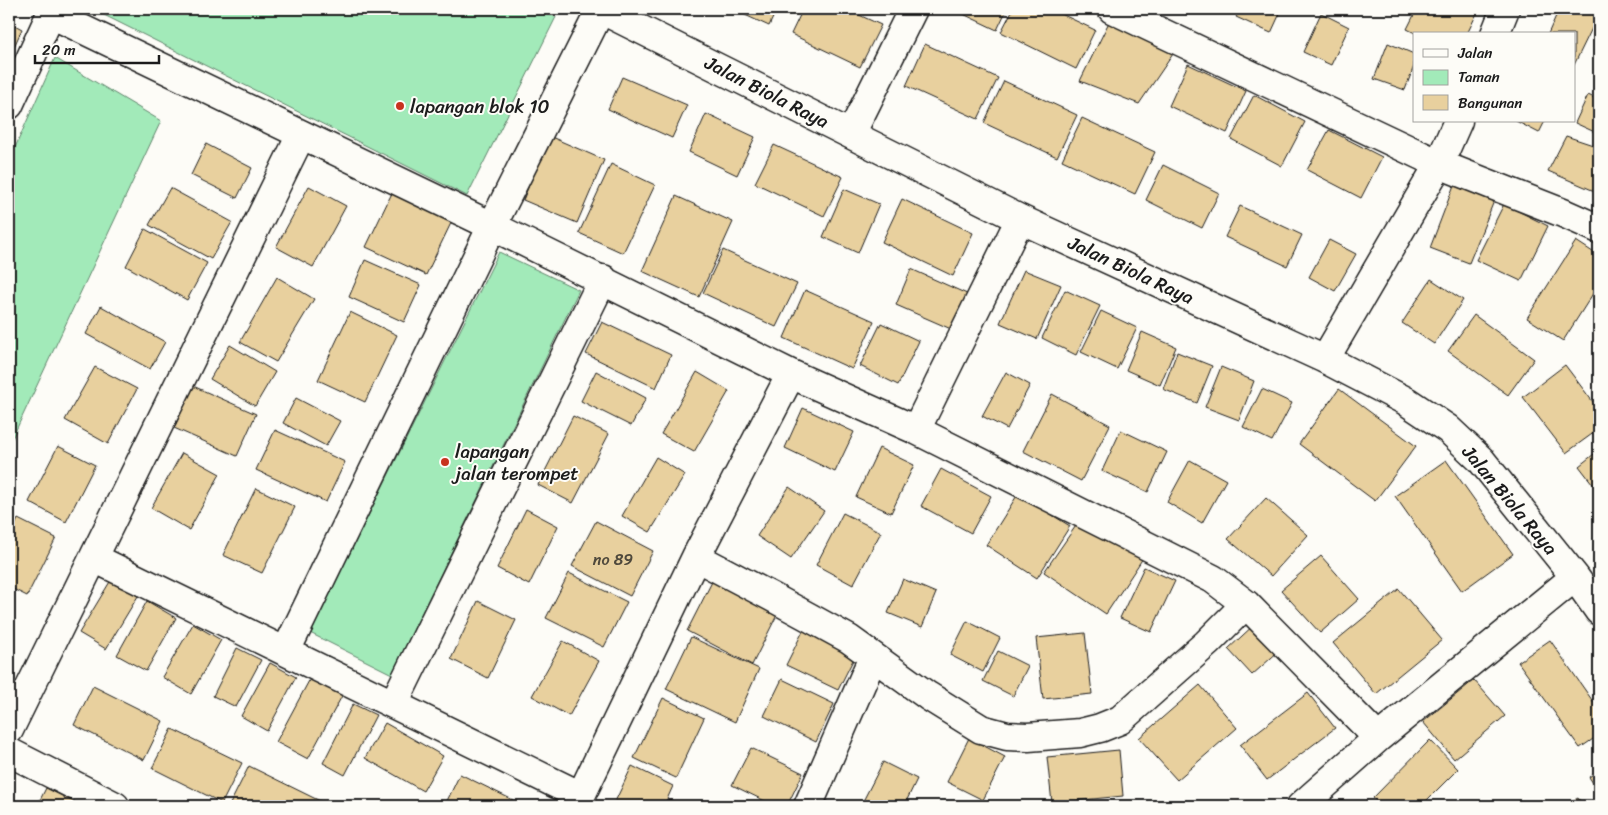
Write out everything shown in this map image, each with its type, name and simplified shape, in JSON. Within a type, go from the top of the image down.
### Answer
[{"type":"street","points":[[286,651],[492,226],[600,9]]},
{"type":"street","name":"Jalan Biola Raya","points":[[600,9],[1020,218],[1325,359],[1406,401],[1448,430],[1481,460],[1575,577],[1599,610]]},
{"type":"street","points":[[851,134],[913,9]]},
{"type":"street","points":[[1112,9],[1440,164],[1599,229]]},
{"type":"street","points":[[1496,32],[1505,9]]},
{"type":"street","points":[[9,105],[52,12],[301,135],[602,279],[791,374],[916,430],[1213,579],[1246,604],[1378,738]]},
{"type":"street","points":[[1325,359],[1440,164],[1458,122]]},
{"type":"street","points":[[9,730],[301,135]]},
{"type":"street","points":[[916,430],[1020,218]]},
{"type":"street","points":[[394,703],[602,279]]},
{"type":"street","points":[[94,558],[394,703],[578,801],[696,557],[791,374]]},
{"type":"street","points":[[696,557],[849,639],[928,696],[982,729],[1007,736],[1028,737],[1080,733],[1120,720],[1207,643],[1246,604]]},
{"type":"street","points":[[1301,806],[1378,738],[1575,577]]},
{"type":"street","points":[[808,806],[873,657]]},
{"type":"street","points":[[9,752],[115,806]]},
{"type":"green space","name":"lapangan blok 10","points":[[92,9],[538,9],[556,17],[467,196]]},
{"type":"green space","points":[[55,58],[161,121],[9,445],[9,161]]},
{"type":"green space","name":"lapangan jalan terompet","points":[[499,252],[579,290],[392,674],[310,633]]},
{"type":"building","points":[[732,9],[777,9],[769,26]]},
{"type":"building","points":[[803,9],[846,9],[881,25],[860,67],[791,34]]},
{"type":"building","points":[[961,9],[1007,9],[997,30],[959,12]]},
{"type":"building","points":[[1013,9],[1051,9],[1095,30],[1076,69],[1001,32]]},
{"type":"building","points":[[1240,9],[1282,9],[1271,33],[1236,17]]},
{"type":"building","points":[[1417,9],[1479,9],[1468,32],[1413,32],[1407,29]]},
{"type":"building","points":[[1559,9],[1583,9],[1598,16],[1576,61],[1576,32],[1549,32]]},
{"type":"building","points":[[1321,13],[1349,27],[1331,65],[1303,52]]},
{"type":"building","points":[[1111,18],[1173,54],[1139,104],[1080,81]]},
{"type":"building","points":[[9,22],[22,29],[13,49],[9,47]]},
{"type":"building","points":[[1388,43],[1413,54],[1413,69],[1405,90],[1374,79]]},
{"type":"building","points":[[925,44],[998,78],[978,119],[906,86]]},
{"type":"building","points":[[1188,64],[1246,91],[1227,133],[1169,106]]},
{"type":"building","points":[[622,77],[687,105],[672,138],[608,109]]},
{"type":"building","points":[[1004,81],[1077,115],[1057,157],[984,123]]},
{"type":"building","points":[[1254,95],[1305,122],[1282,166],[1231,139]]},
{"type":"building","points":[[1588,95],[1599,100],[1599,134],[1575,123]]},
{"type":"building","points":[[706,114],[755,137],[737,175],[689,152]]},
{"type":"building","points":[[1082,118],[1155,152],[1135,194],[1062,160]]},
{"type":"building","points":[[1518,122],[1544,122],[1539,133]]},
{"type":"building","points":[[1329,130],[1382,157],[1361,198],[1307,170]]},
{"type":"building","points":[[549,136],[604,160],[577,223],[523,200]]},
{"type":"building","points":[[1566,136],[1599,147],[1599,193],[1548,171]]},
{"type":"building","points":[[206,144],[252,168],[237,198],[191,175]]},
{"type":"building","points":[[774,145],[843,177],[824,216],[755,183]]},
{"type":"building","points":[[611,164],[655,185],[623,253],[579,233]]},
{"type":"building","points":[[1163,165],[1219,193],[1202,228],[1146,200]]},
{"type":"building","points":[[1454,185],[1494,201],[1469,263],[1430,248]]},
{"type":"building","points":[[309,186],[346,206],[313,267],[276,247]]},
{"type":"building","points":[[170,188],[232,222],[211,259],[149,225]]},
{"type":"building","points":[[844,189],[879,204],[858,253],[823,237]]},
{"type":"building","points":[[392,193],[452,221],[426,275],[366,247]]},
{"type":"building","points":[[676,196],[733,222],[699,297],[642,271]]},
{"type":"building","points":[[902,199],[973,233],[953,276],[882,242]]},
{"type":"building","points":[[1504,204],[1548,226],[1521,281],[1476,260]]},
{"type":"building","points":[[1240,206],[1302,235],[1287,266],[1225,237]]},
{"type":"building","points":[[145,229],[207,263],[187,300],[126,266]]},
{"type":"building","points":[[1329,240],[1356,254],[1335,291],[1309,277]]},
{"type":"building","points":[[1576,241],[1599,256],[1599,284],[1563,341],[1527,318]]},
{"type":"building","points":[[723,250],[797,284],[776,327],[703,293]]},
{"type":"building","points":[[365,260],[421,285],[404,322],[349,297]]},
{"type":"building","points":[[911,269],[967,294],[951,329],[896,305]]},
{"type":"building","points":[[1024,270],[1061,285],[1037,339],[1000,323]]},
{"type":"building","points":[[277,277],[314,299],[276,362],[240,342]]},
{"type":"building","points":[[1431,279],[1463,300],[1434,344],[1402,323]]},
{"type":"building","points":[[805,290],[874,321],[852,369],[784,338]]},
{"type":"building","points":[[1065,290],[1100,306],[1076,355],[1042,338]]},
{"type":"building","points":[[101,306],[165,342],[150,369],[86,334]]},
{"type":"building","points":[[1101,311],[1137,328],[1117,369],[1081,352]]},
{"type":"building","points":[[350,312],[397,335],[365,402],[318,380]]},
{"type":"building","points":[[1474,315],[1534,359],[1508,395],[1448,351]]},
{"type":"building","points":[[602,322],[671,355],[656,388],[586,354]]},
{"type":"building","points":[[881,323],[919,341],[898,385],[860,366]]},
{"type":"building","points":[[1142,332],[1176,347],[1160,385],[1126,370]]},
{"type":"building","points":[[230,345],[275,372],[255,406],[210,379]]},
{"type":"building","points":[[1177,352],[1212,366],[1197,403],[1163,389]]},
{"type":"building","points":[[1565,365],[1599,410],[1599,429],[1566,453],[1523,397]]},
{"type":"building","points":[[95,367],[137,389],[108,444],[65,420]]},
{"type":"building","points":[[1221,367],[1254,381],[1239,420],[1205,407]]},
{"type":"building","points":[[596,371],[646,398],[631,426],[581,401]]},
{"type":"building","points":[[697,372],[729,391],[694,452],[661,434]]},
{"type":"building","points":[[1006,372],[1030,385],[1007,429],[982,416]]},
{"type":"building","points":[[193,386],[256,414],[237,456],[174,428]]},
{"type":"building","points":[[1262,389],[1292,403],[1272,441],[1243,427]]},
{"type":"building","points":[[1339,389],[1416,446],[1375,501],[1299,444]]},
{"type":"building","points":[[1052,394],[1110,425],[1081,481],[1023,451]]},
{"type":"building","points":[[296,398],[340,421],[326,446],[283,423]]},
{"type":"building","points":[[803,408],[854,432],[835,472],[785,448]]},
{"type":"building","points":[[573,416],[609,434],[573,503],[538,485]]},
{"type":"building","points":[[275,430],[345,462],[326,502],[256,470]]},
{"type":"building","points":[[1121,430],[1167,452],[1148,492],[1102,471]]},
{"type":"building","points":[[58,446],[95,465],[66,522],[29,502]]},
{"type":"building","points":[[879,448],[914,465],[891,513],[856,497]]},
{"type":"building","points":[[1599,450],[1599,492],[1579,466]]},
{"type":"building","points":[[182,453],[220,474],[189,530],[151,508]]},
{"type":"building","points":[[656,457],[685,475],[650,532],[622,516]]},
{"type":"building","points":[[1190,460],[1226,480],[1202,523],[1167,502]]},
{"type":"building","points":[[1446,460],[1513,554],[1462,591],[1395,496]]},
{"type":"building","points":[[941,469],[991,496],[971,533],[921,506]]},
{"type":"building","points":[[789,487],[824,511],[791,559],[757,536]]},
{"type":"building","points":[[256,488],[295,507],[262,573],[223,555]]},
{"type":"building","points":[[1018,494],[1070,526],[1037,578],[986,545]]},
{"type":"building","points":[[1266,498],[1308,535],[1271,576],[1228,539]]},
{"type":"building","points":[[526,509],[558,526],[529,585],[497,568]]},
{"type":"building","points":[[843,513],[881,532],[853,585],[816,565]]},
{"type":"building","points":[[1082,517],[1143,558],[1106,614],[1044,572]]},
{"type":"building","points":[[18,519],[56,538],[27,596],[9,587],[9,538]]},
{"type":"building","points":[[596,521],[653,551],[630,596],[572,566]]},
{"type":"building","points":[[1321,556],[1359,599],[1320,633],[1281,590]]},
{"type":"building","points":[[1144,567],[1175,581],[1151,632],[1120,618]]},
{"type":"building","points":[[717,572],[782,605],[752,665],[687,631]]},
{"type":"building","points":[[569,573],[627,602],[604,647],[546,618]]},
{"type":"building","points":[[903,579],[936,593],[922,627],[888,613]]},
{"type":"building","points":[[111,580],[138,596],[106,649],[79,633]]},
{"type":"building","points":[[1399,589],[1442,640],[1376,694],[1333,643]]},
{"type":"building","points":[[147,601],[176,618],[146,671],[117,655]]},
{"type":"building","points":[[478,601],[516,620],[488,678],[451,659]]},
{"type":"building","points":[[967,621],[1000,638],[983,672],[950,655]]},
{"type":"building","points":[[1256,623],[1280,650],[1252,675],[1228,649]]},
{"type":"building","points":[[193,624],[221,640],[191,694],[162,677]]},
{"type":"building","points":[[805,627],[857,652],[838,690],[786,665]]},
{"type":"building","points":[[1085,633],[1092,694],[1043,699],[1036,638]]},
{"type":"building","points":[[691,637],[759,669],[735,722],[666,689]]},
{"type":"building","points":[[1550,640],[1599,710],[1599,735],[1580,748],[1518,662]]},
{"type":"building","points":[[563,641],[599,661],[569,716],[532,696]]},
{"type":"building","points":[[237,648],[261,660],[236,707],[213,696]]},
{"type":"building","points":[[998,651],[1028,666],[1013,696],[983,681]]},
{"type":"building","points":[[270,663],[296,677],[267,731],[241,716]]},
{"type":"building","points":[[311,677],[343,694],[308,759],[276,742]]},
{"type":"building","points":[[782,679],[834,704],[816,742],[764,716]]},
{"type":"building","points":[[1474,680],[1505,716],[1454,759],[1423,722]]},
{"type":"building","points":[[1200,685],[1237,728],[1177,780],[1139,738]]},
{"type":"building","points":[[93,686],[163,721],[144,760],[74,725]]},
{"type":"building","points":[[1308,693],[1335,728],[1267,780],[1240,745]]},
{"type":"building","points":[[663,698],[704,718],[676,778],[634,758]]},
{"type":"building","points":[[353,704],[376,715],[345,775],[323,763]]},
{"type":"building","points":[[385,723],[443,756],[423,791],[365,758]]},
{"type":"building","points":[[172,729],[242,763],[222,803],[152,768]]},
{"type":"building","points":[[969,738],[1005,757],[983,800],[947,782]]},
{"type":"building","points":[[1430,740],[1458,769],[1421,806],[1382,806],[1373,798]]},
{"type":"building","points":[[751,748],[803,773],[787,806],[775,806],[732,785]]},
{"type":"building","points":[[1119,750],[1123,796],[1052,803],[1047,757]]},
{"type":"building","points":[[883,762],[917,779],[904,806],[868,806],[862,803]]},
{"type":"building","points":[[249,766],[320,801],[317,806],[229,806]]},
{"type":"building","points":[[632,766],[673,786],[664,806],[613,806]]},
{"type":"building","points":[[1599,770],[1599,792],[1589,777]]},
{"type":"building","points":[[460,774],[521,804],[520,806],[453,806],[446,803]]},
{"type":"building","points":[[46,788],[82,806],[37,806]]},
{"type":"building","points":[[1578,798],[1583,806],[1563,806]]},
{"type":"place","name":"lapangan blok 10","points":[[400,106]]},
{"type":"place","name":"lapangan jalan terompet","points":[[445,462]]}]
